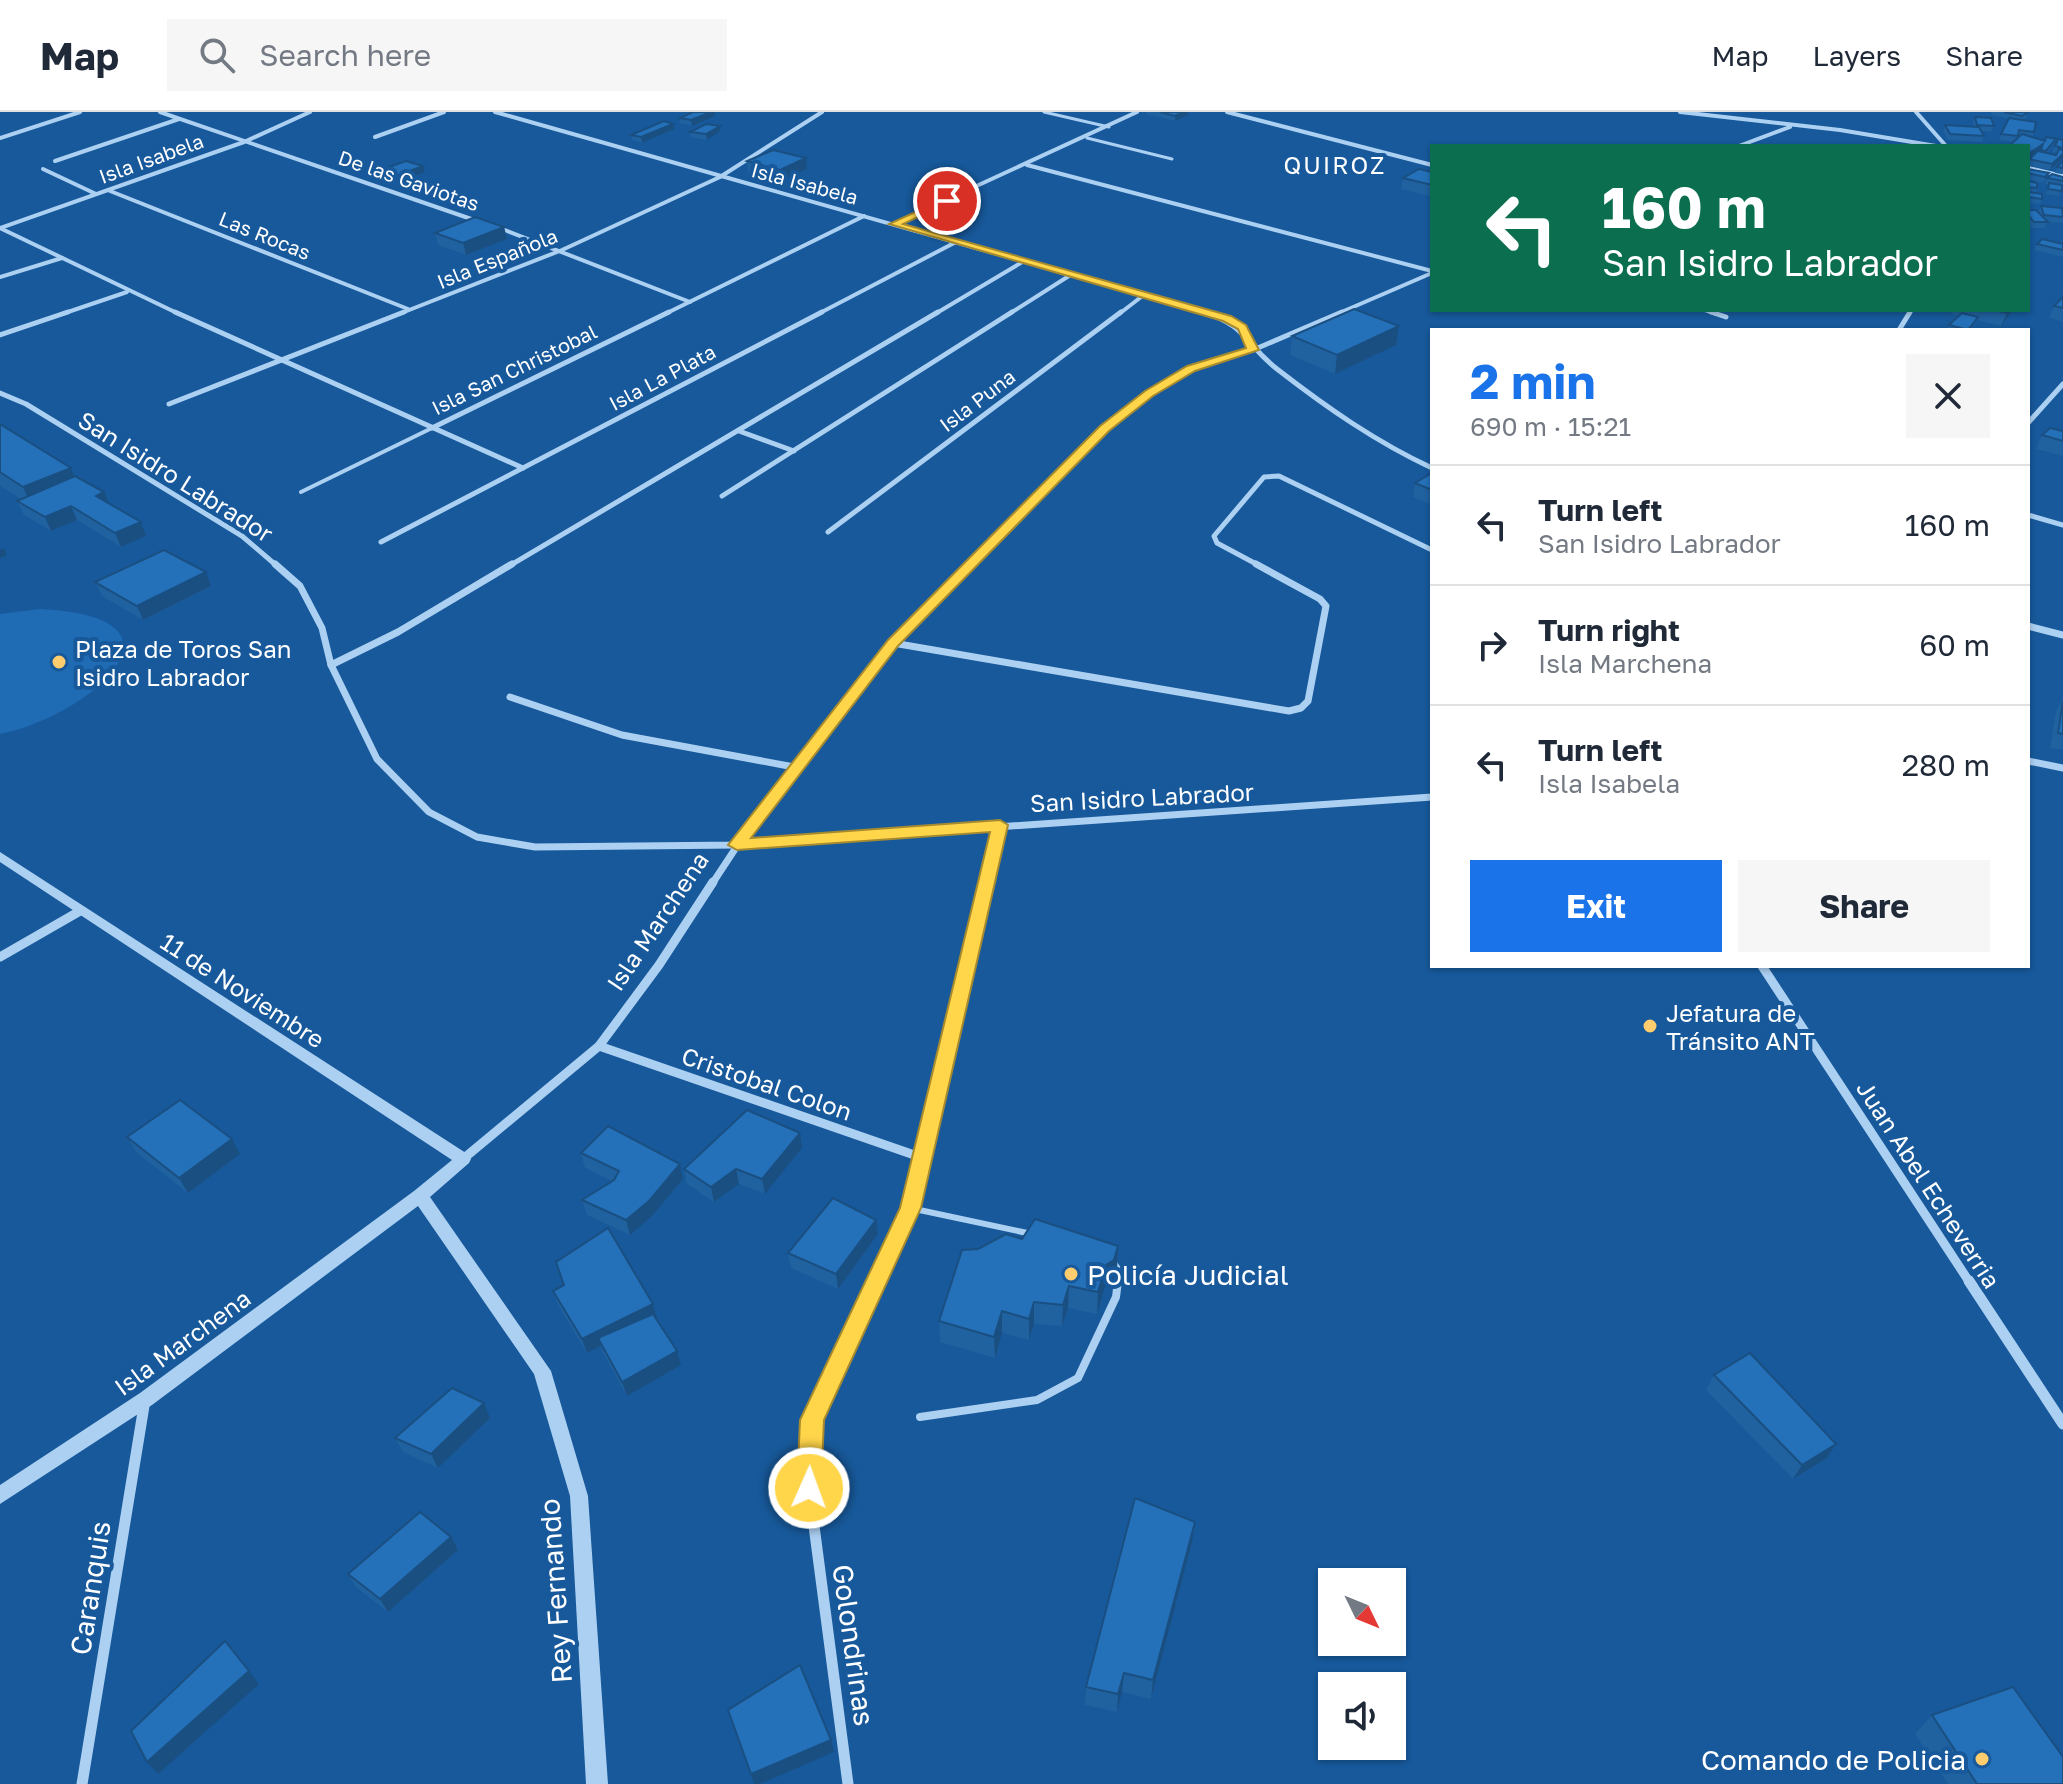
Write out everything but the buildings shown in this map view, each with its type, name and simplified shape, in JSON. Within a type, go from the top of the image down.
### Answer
[{"type":"street","points":[[0,138],[80,112]]},
{"type":"street","name":"De las Gaviotas","points":[[160,112],[562,250],[690,302]]},
{"type":"street","name":"Isla Isabela","points":[[0,228],[244,142],[310,112]]},
{"type":"street","points":[[375,137],[444,112]]},
{"type":"street","name":"Isla Isabela","points":[[495,112],[1227,319],[1242,327],[1253,350],[1343,421],[1374,441],[1430,467]]},
{"type":"street","name":"Isla Española","points":[[169,404],[562,250],[720,177],[821,112]]},
{"type":"street","points":[[894,224],[1087,138],[1137,112]]},
{"type":"street","points":[[1227,112],[1430,164]]},
{"type":"street","points":[[1680,112],[1922,144]]},
{"type":"street","points":[[1916,112],[1944,144]]},
{"type":"street","points":[[55,161],[180,119]]},
{"type":"street","points":[[1744,144],[1794,125]]},
{"type":"street","points":[[1027,165],[1430,271]]},
{"type":"street","points":[[2030,168],[2063,176]]},
{"type":"street","points":[[43,169],[97,195]]},
{"type":"street","name":"Las Rocas","points":[[110,191],[409,309]]},
{"type":"street","name":"Isla San Christobal","points":[[0,228],[127,292],[432,428],[864,216]]},
{"type":"street","name":"Isla La Plata","points":[[381,542],[957,242]]},
{"type":"street","points":[[0,277],[62,258]]},
{"type":"street","points":[[331,665],[398,632],[1024,261]]},
{"type":"street","name":"Isla Marchena","points":[[0,1495],[146,1399],[420,1196],[599,1046],[659,965],[737,845],[794,767],[893,643],[1104,429],[1149,393],[1191,369],[1253,350],[1430,273]]},
{"type":"street","points":[[722,496],[1072,274]]},
{"type":"street","points":[[0,335],[127,292]]},
{"type":"street","name":"Isla Puna","points":[[828,532],[1145,294]]},
{"type":"street","points":[[1711,312],[1726,317]]},
{"type":"street","points":[[2030,421],[2063,384]]},
{"type":"street","name":"San Isidro Labrador","points":[[0,393],[26,404],[242,536],[300,586],[322,628],[331,665],[377,759],[429,812],[477,837],[535,847],[601,849],[737,845],[1430,797]]},
{"type":"street","points":[[2054,395],[2063,398]]},
{"type":"street","points":[[432,428],[523,468]]},
{"type":"street","points":[[739,431],[794,451]]},
{"type":"street","points":[[893,643],[1289,711],[1301,708],[1308,701],[1326,606],[1217,543],[1214,536],[1264,477],[1279,476],[1430,549]]},
{"type":"street","points":[[2030,516],[2063,525]]},
{"type":"street","points":[[2030,627],[2063,635]]},
{"type":"street","points":[[510,697],[622,735],[794,767]]},
{"type":"street","points":[[2030,761],[2063,768]]},
{"type":"street","name":"Golondrinas","points":[[848,1784],[809,1488],[812,1420],[910,1208],[1000,825]]},
{"type":"street","name":"11 de Noviembre","points":[[0,856],[463,1159]]},
{"type":"street","points":[[0,957],[80,911]]},
{"type":"street","name":"Juan Abel Echeverria","points":[[1763,968],[2063,1424]]},
{"type":"street","name":"Cristobal Colon","points":[[599,1046],[923,1158]]},
{"type":"street","name":"Rey Fernando","points":[[420,1196],[542,1371],[579,1496],[597,1784]]},
{"type":"street","name":"Caranquis","points":[[82,1784],[146,1399]]},
{"type":"lane","points":[[1044,112],[1109,127]]},
{"type":"lane","points":[[1087,138],[1172,159]]},
{"type":"lane","points":[[301,492],[432,428]]},
{"type":"lane","points":[[910,1208],[1038,1235]]},
{"type":"lane","points":[[920,1417],[1037,1400],[1078,1378],[1116,1297],[1119,1270],[1106,1258]]},
{"type":"shaded area","name":"Plaza de Toros San Isidro Labrador","points":[[40,609],[89,616],[116,629],[123,647],[115,668],[95,689],[67,708],[34,724],[0,734],[0,614]]},
{"type":"place","name":"Plaza de Toros San Isidro Labrador","points":[[59,662]]},
{"type":"place","name":"Jefatura de Tránsito ANT","points":[[1650,1026]]},
{"type":"place","name":"Policía Judicial","points":[[1071,1274]]},
{"type":"place","name":"Comando de Policia","points":[[1982,1759]]},
{"type":"district","name":"QUIROZ","points":[[1335,164]]},
{"type":"route","points":[[809,1488],[812,1420],[910,1208],[1000,825],[737,845],[794,767],[893,643],[1104,429],[1149,393],[1191,369],[1253,350],[1242,327],[1227,319],[894,224],[947,201]]}]
